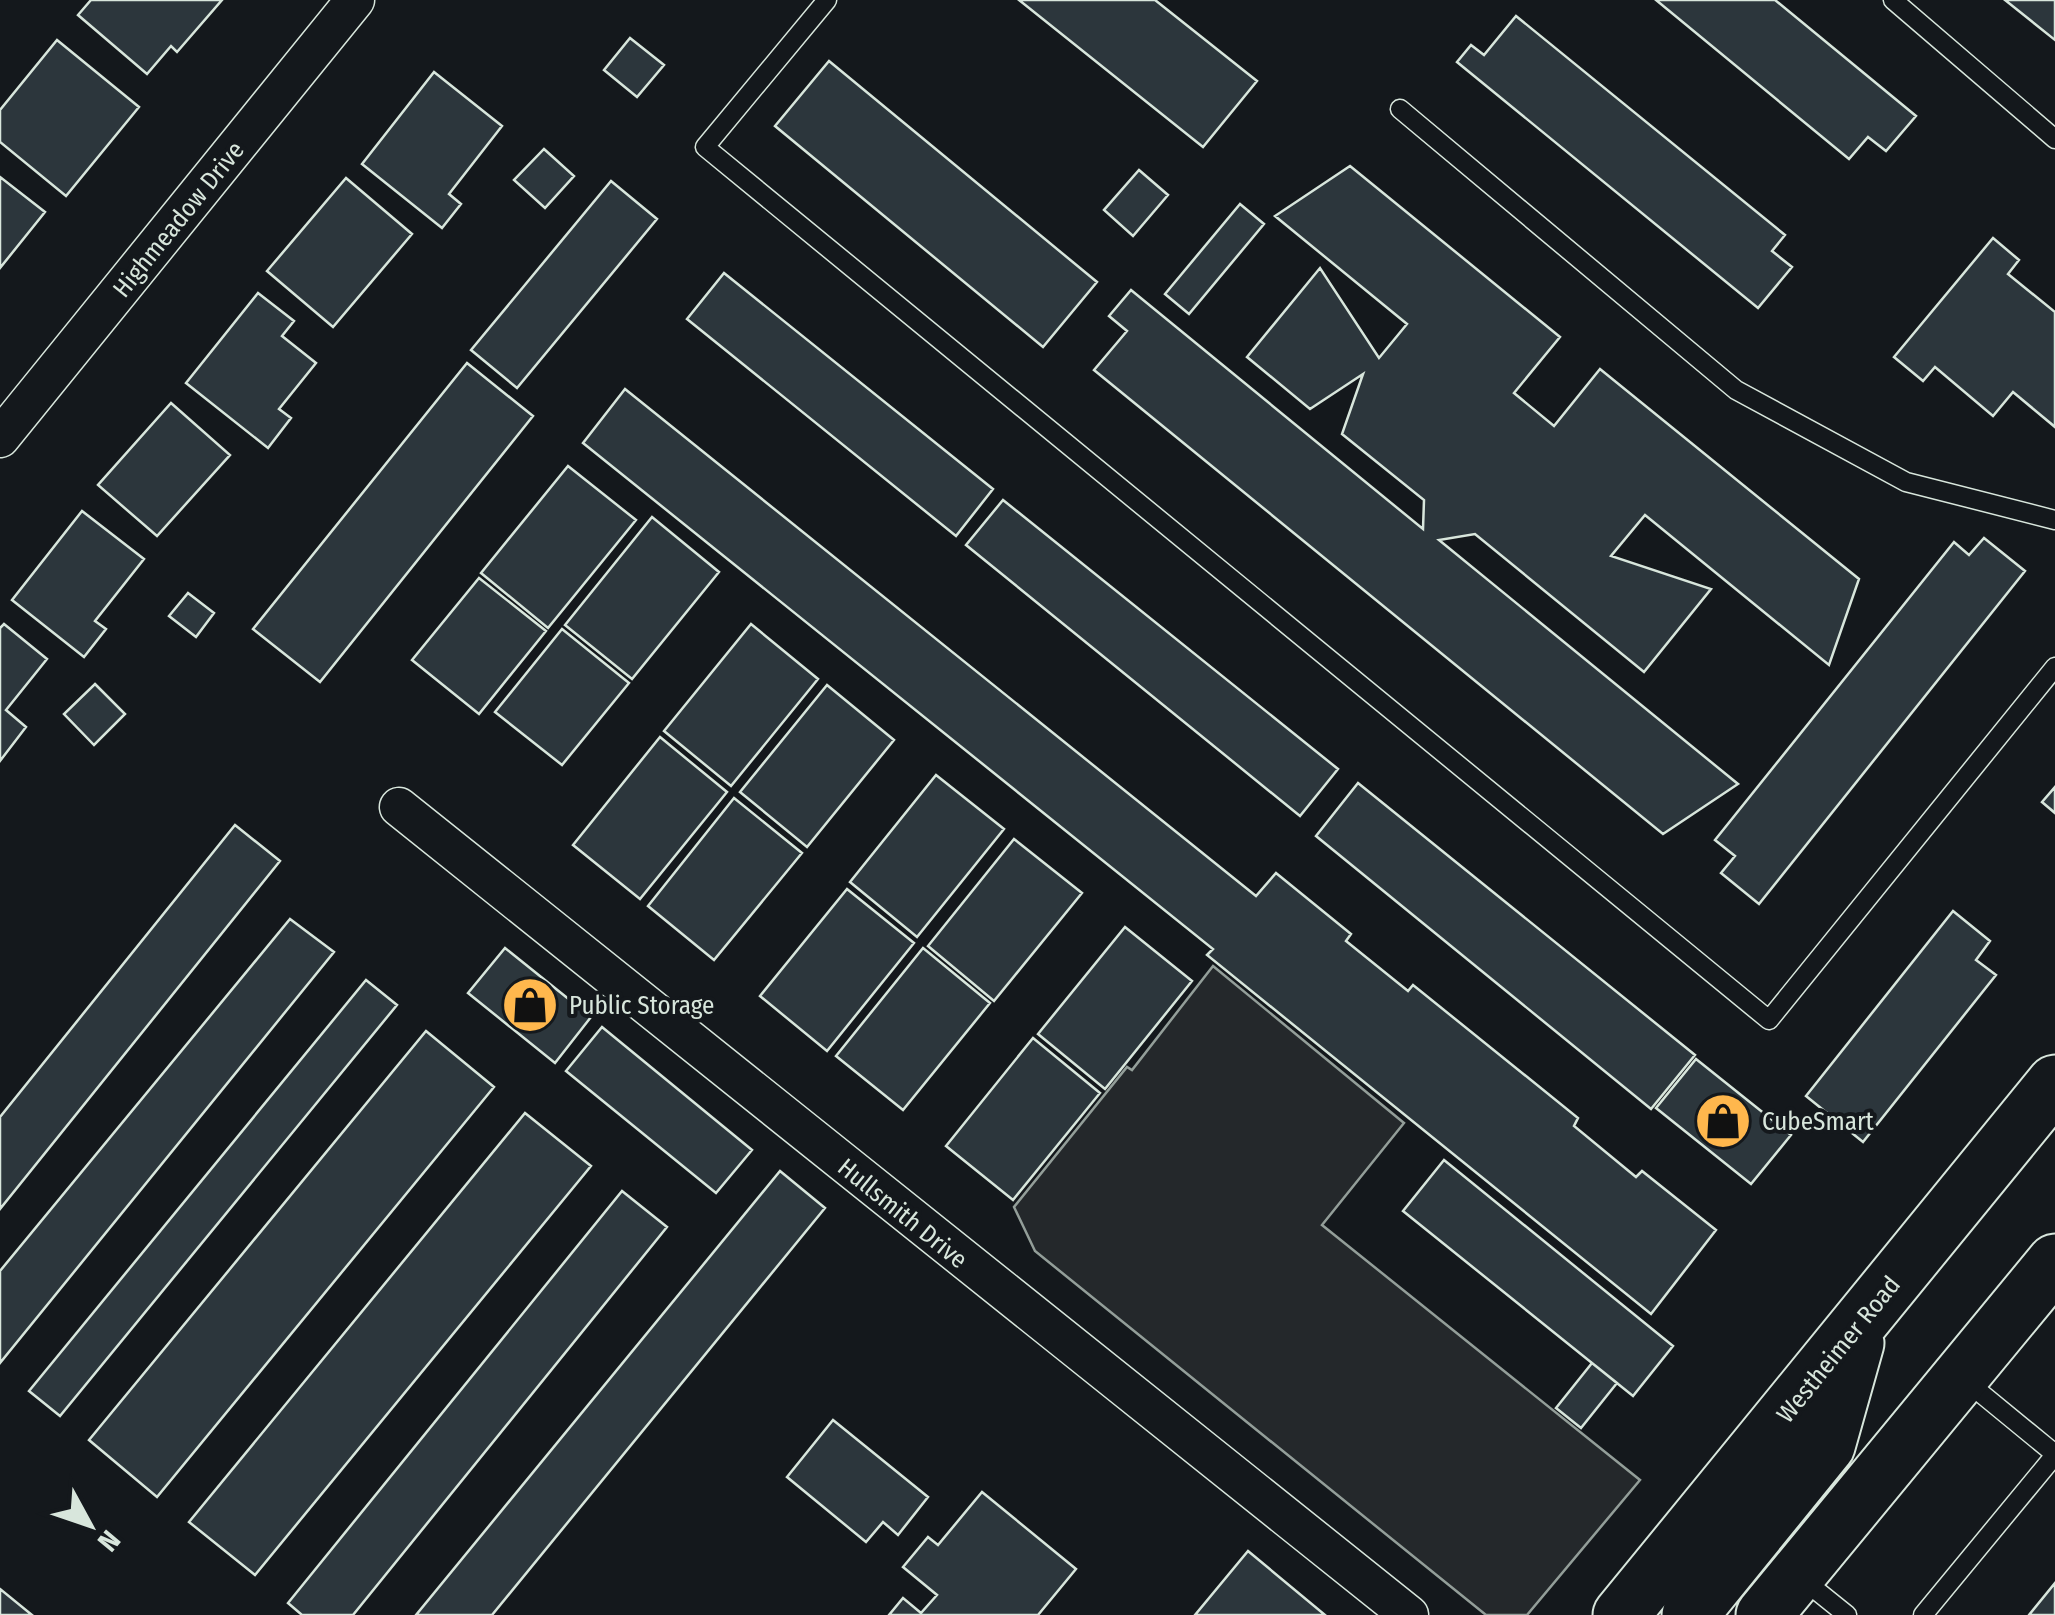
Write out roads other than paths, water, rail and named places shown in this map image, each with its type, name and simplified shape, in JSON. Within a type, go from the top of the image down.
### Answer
[{"type":"main road","name":"Westheimer Road","points":[[1621,1615],[2055,1083]]},
{"type":"main road","points":[[1780,1594],[2055,1262]]},
{"type":"main road","points":[[1690,1615],[1827,1446],[1862,1320]]},
{"type":"street","name":"Highmeadow Drive","points":[[0,438],[355,0]]},
{"type":"street","name":"Hullsmith Drive","points":[[399,806],[1410,1615]]},
{"type":"lane","points":[[826,0],[705,147],[1769,1020],[2055,666]]},
{"type":"lane","points":[[1893,0],[2055,139]]},
{"type":"lane","points":[[1400,109],[1736,390],[1906,482],[2055,520]]},
{"type":"lane","points":[[1923,1615],[2055,1455],[1962,1377]]},
{"type":"lane","points":[[1780,1594],[1847,1615]]},
{"type":"place","name":"Public Storage","points":[[530,1005]]},
{"type":"place","name":"CubeSmart","points":[[1723,1121]]}]
